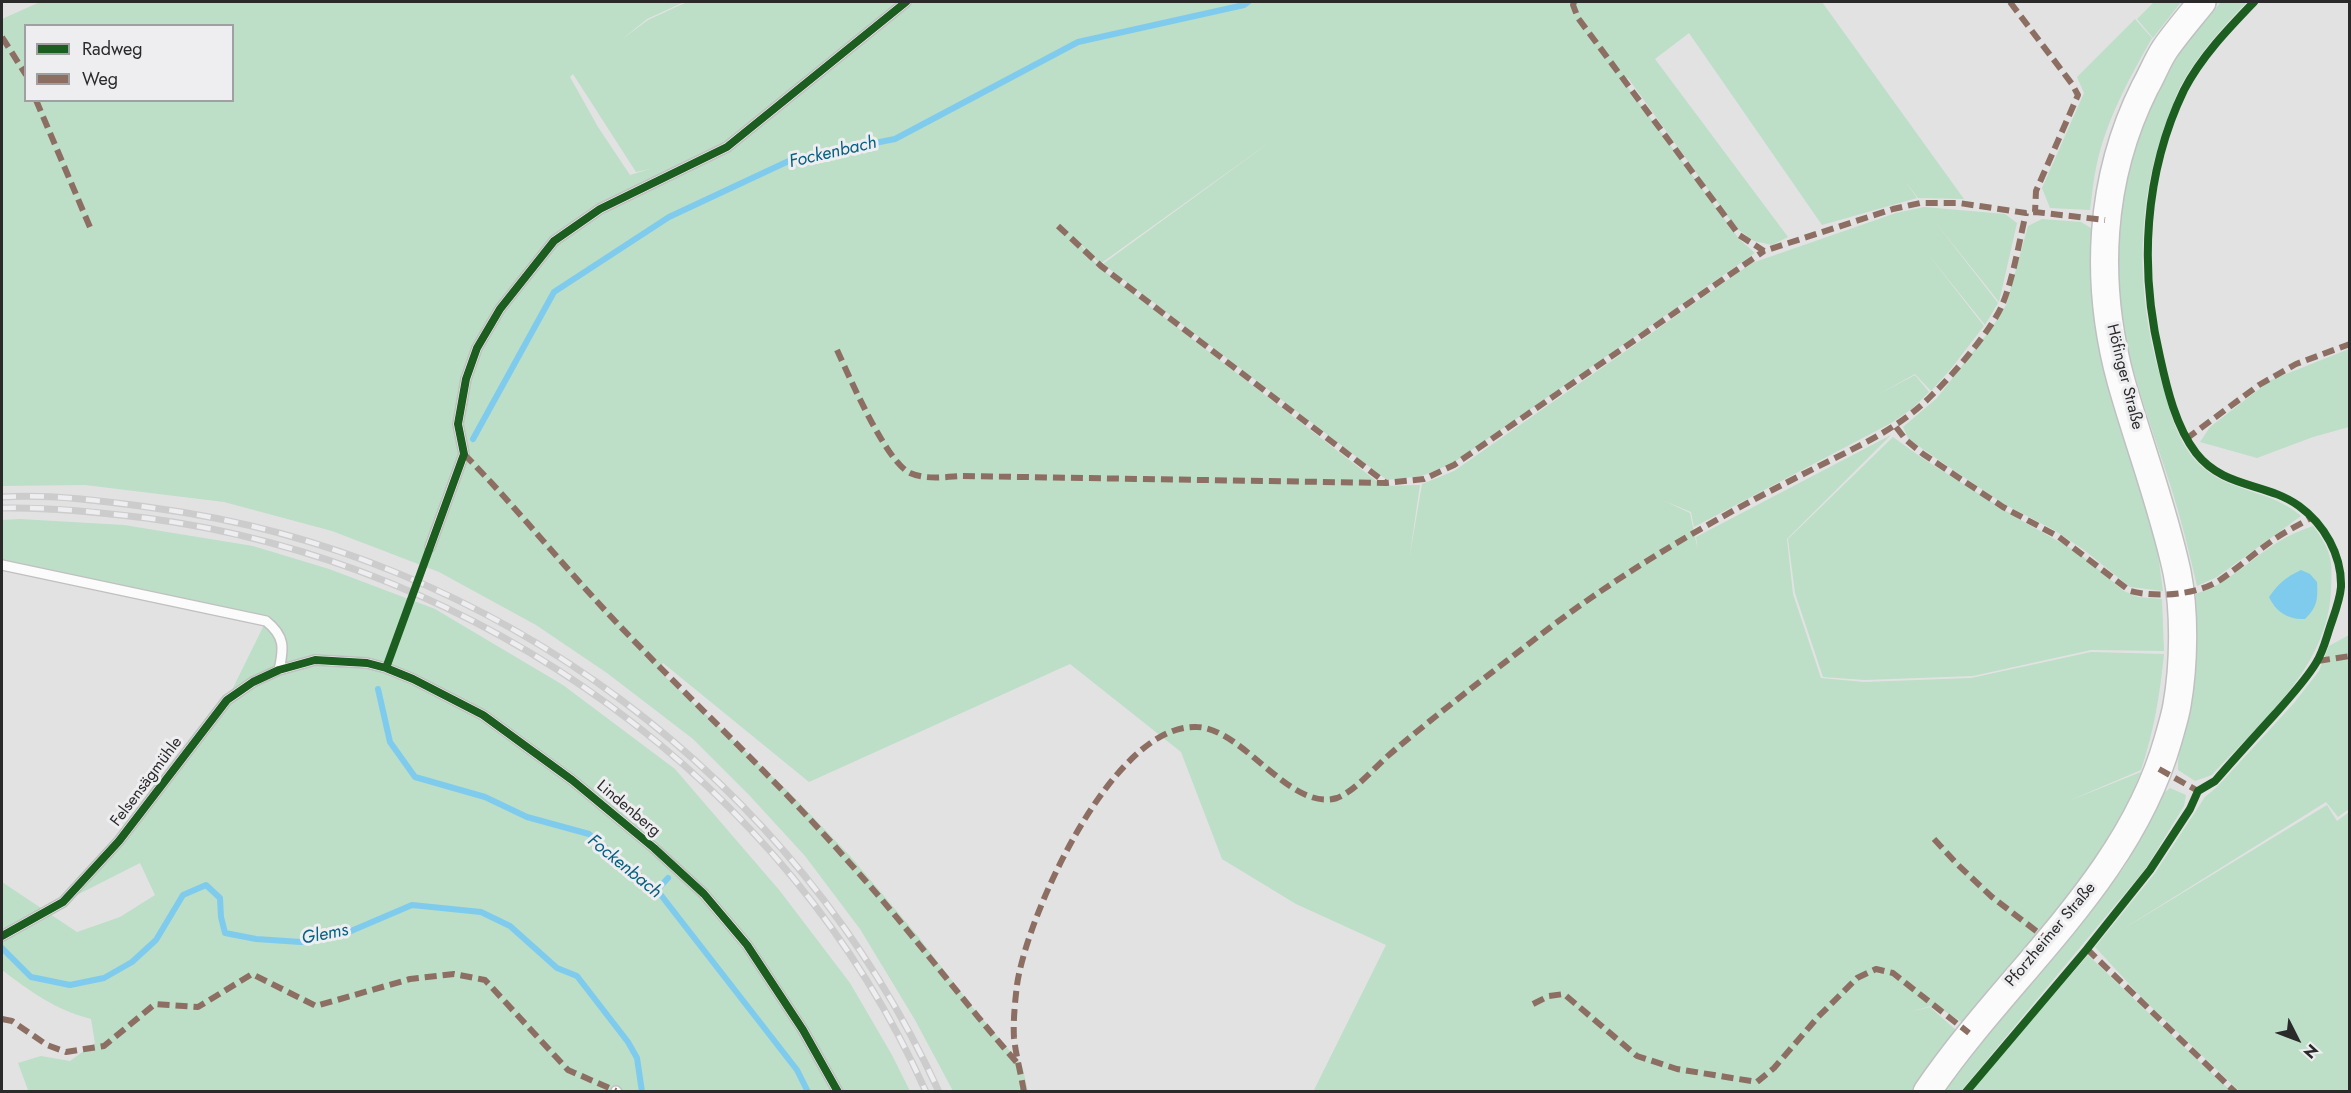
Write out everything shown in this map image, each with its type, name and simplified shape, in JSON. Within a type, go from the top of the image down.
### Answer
[{"type":"street","name":"Höfinger Straße","points":[[2159,769],[2177,706],[2182,640],[2178,576],[2161,508],[2121,380],[2109,330],[2104,273],[2105,220],[2114,167],[2132,114],[2163,51],[2202,2]]},
{"type":"street","name":"Pforzheimer Straße","points":[[1927,1092],[1969,1033],[2090,891],[2129,833],[2159,769]]},
{"type":"lane","points":[[430,547],[465,454],[458,424],[466,379],[477,348],[500,309],[554,241],[600,209],[727,147],[906,2]]},
{"type":"lane","points":[[2,565],[266,621],[278,630],[283,651],[279,670]]},
{"type":"lane","name":"Felsensägmühle","points":[[4,934],[63,902],[119,841],[227,700],[253,682],[279,670],[315,660]]},
{"type":"lane","name":"Lindenberg","points":[[315,660],[366,663],[386,668],[413,680],[483,715],[572,780],[705,894],[747,945],[803,1030],[838,1092]]},
{"type":"green space","points":[[40,2],[684,2],[647,19],[621,40],[648,20],[687,2],[1822,2],[1964,199],[1918,198],[1904,180],[1917,198],[1822,225],[1689,33],[1655,59],[1788,237],[1772,245],[1754,241],[1736,228],[1628,78],[1624,82],[1739,239],[1755,253],[1453,463],[1422,476],[1387,480],[1103,264],[1281,134],[1100,264],[1073,236],[1099,267],[1383,486],[1420,485],[1409,560],[1422,484],[1454,471],[1752,263],[1896,213],[1924,207],[2005,214],[2017,223],[1999,302],[1932,218],[1998,303],[1985,325],[1927,253],[1984,326],[1931,391],[1915,374],[1877,395],[1915,375],[1929,392],[1913,408],[1893,422],[1694,527],[1691,512],[1662,500],[1690,513],[1698,551],[1696,537],[1891,435],[1787,539],[1793,594],[1821,678],[1864,682],[1971,678],[2091,652],[2164,654],[2156,712],[2141,770],[2066,802],[2141,772],[2121,819],[2087,872],[2047,924],[1964,1023],[1934,1005],[1910,1012],[1930,1007],[1957,1031],[1913,1091],[1313,1092],[1386,945],[1296,904],[1222,859],[1181,752],[1070,664],[809,782],[663,663],[659,671],[789,792],[851,857],[1022,1065],[1028,1091],[953,1091],[915,1020],[860,929],[805,856],[693,739],[607,673],[536,625],[439,572],[332,531],[224,502],[85,485],[2,486],[2,19]],"holes":[[[573,74],[636,172],[650,169],[630,175],[598,127],[570,77]]]},
{"type":"green space","points":[[2154,2],[2181,2],[2153,38],[2137,19]]},
{"type":"green space","points":[[2221,2],[2247,2],[2210,42],[2187,75],[2180,87],[2157,148],[2145,213],[2143,279],[2146,311],[2152,344],[2170,410],[2178,433],[2190,454],[2210,473],[2222,480],[2276,501],[2301,516],[2217,577],[2197,586],[2178,509],[2129,350],[2120,304],[2118,242],[2128,179],[2146,119],[2179,55]]},
{"type":"green space","points":[[2135,19],[2152,38],[2105,134],[2096,168],[2090,210],[2050,208],[2042,188],[2084,93],[2077,77]]},
{"type":"green space","points":[[2042,219],[2081,222],[2094,230],[2154,525],[2163,591],[2130,587],[2084,550],[2054,530],[2002,503],[1924,450],[1908,438],[1903,427],[1937,398],[1993,326],[2006,305],[2028,226]]},
{"type":"green space","points":[[2349,349],[2349,427],[2313,437],[2257,458],[2200,442],[2210,427],[2271,380]]},
{"type":"green space","points":[[1893,437],[2019,519],[2079,553],[2124,591],[2138,597],[2162,599],[2164,651],[2091,650],[1973,676],[1865,680],[1823,677],[1795,593],[1788,539]]},
{"type":"green space","points":[[2,520],[124,525],[253,546],[329,569],[435,609],[563,685],[675,769],[780,891],[850,983],[910,1091],[26,1091],[28,1090],[18,1063],[41,1056],[70,1061],[95,1043],[91,1019],[44,999],[2,970],[2,882],[77,932],[120,917],[155,895],[140,863],[63,902],[119,841],[227,700],[266,621],[2,565]]},
{"type":"green space","points":[[2313,526],[2330,556],[2332,571],[2327,618],[2318,644],[2289,691],[2270,713],[2212,775],[2195,781],[2178,770],[2193,681],[2196,594],[2222,582],[2286,538]]},
{"type":"green space","points":[[2349,635],[2349,809],[2338,817],[2326,802],[2115,934],[2327,805],[2337,821],[2349,812],[2349,1091],[2239,1091],[2143,999],[2095,947],[2155,873],[2205,797],[2217,787],[2294,703],[2319,671],[2329,646]]},
{"type":"green space","points":[[2170,788],[2186,795],[2184,806],[2146,868],[1961,1091],[1942,1092],[1956,1070],[2092,910],[2125,866],[2162,795]]},
{"type":"green space","points":[[2088,955],[2203,1065],[2231,1091],[1970,1091]]},
{"type":"water","points":[[2301,570],[2310,574],[2317,582],[2316,603],[2305,619],[2283,614],[2269,597],[2283,581]]},
{"type":"waterway","name":"Fockenbach","points":[[473,439],[554,292],[669,217],[793,159],[895,139],[1078,42],[1244,5],[1248,2]]},
{"type":"waterway","name":"Fockenbach","points":[[378,689],[390,742],[415,777],[485,797],[527,817],[589,834],[657,890],[797,1070],[808,1092]]},
{"type":"waterway","points":[[657,890],[668,878]]},
{"type":"waterway","name":"Glems","points":[[2,948],[31,977],[70,985],[104,978],[132,962],[156,940],[183,895],[206,885],[220,898],[225,933],[256,939],[301,942],[344,934],[412,905],[481,912],[510,926],[557,968],[577,976],[628,1042],[637,1058],[642,1092]]},
{"type":"railway","points":[[2,497],[59,497],[116,503],[154,508],[280,533],[401,574],[515,630],[621,700],[718,782],[804,875],[878,979],[939,1092]]},
{"type":"railway","points":[[2,508],[74,510],[146,518],[270,543],[389,583],[503,637],[610,705],[707,786],[793,878],[867,980],[926,1092]]},
{"type":"marked path","points":[[1574,2],[1578,18],[1739,235],[1764,251],[1893,209],[1920,203],[1959,203],[2026,213],[2105,220]]},
{"type":"marked path","points":[[2010,2],[2078,95],[2036,191],[2035,212]]},
{"type":"marked path","points":[[2,37],[24,72]]},
{"type":"marked path","points":[[37,102],[92,232]]},
{"type":"marked path","points":[[1024,1092],[1014,1038],[1017,985],[1024,954],[1056,872],[1079,828],[1106,788],[1135,756],[1166,734],[1197,727],[1214,731],[1232,740],[1284,782],[1302,793],[1319,799],[1337,798],[1344,795],[1358,785],[1390,754],[1462,696],[1561,619],[1615,582],[1726,515],[1885,432],[1922,405],[1962,363],[1998,313],[2010,281],[2026,213]]},
{"type":"marked path","points":[[1058,226],[1101,266],[1386,483]]},
{"type":"marked path","points":[[837,350],[859,397],[890,453],[900,466],[922,477],[1386,483],[1424,479],[1454,465],[1764,251]]},
{"type":"marked path","points":[[2186,439],[2259,385],[2296,364],[2350,344]]},
{"type":"marked path","points":[[1896,427],[1906,440],[1923,454],[2003,507],[2059,537],[2130,591],[2164,595],[2188,592],[2211,585],[2276,538],[2312,517]]},
{"type":"marked path","points":[[464,454],[616,622],[819,829],[891,910],[1019,1065]]},
{"type":"marked path","points":[[2318,661],[2350,656]]},
{"type":"marked path","points":[[2159,769],[2198,791]]},
{"type":"marked path","points":[[1934,839],[1992,897],[2048,940]]},
{"type":"marked path","points":[[2087,949],[2235,1092]]},
{"type":"marked path","points":[[1533,1004],[1549,996],[1564,994],[1637,1056],[1677,1069],[1757,1082],[1774,1068],[1818,1017],[1857,978],[1876,969],[1893,973],[1969,1033]]},
{"type":"marked path","points":[[2,1019],[12,1021],[47,1045],[66,1052],[104,1046],[155,1004],[198,1007],[252,974],[316,1006],[410,979],[454,974],[485,980],[568,1070],[616,1091]]},
{"type":"cycle path","points":[[386,668],[464,454],[458,424],[466,379],[477,348],[500,309],[554,241],[600,209],[727,147],[906,2]]},
{"type":"cycle path","points":[[1966,1092],[2087,949],[2150,870],[2190,809],[2198,791],[2215,781],[2307,676],[2321,654],[2338,602],[2341,575],[2335,552],[2324,531],[2308,513],[2286,498],[2219,473],[2207,465],[2189,443],[2169,395],[2153,324],[2149,290],[2149,222],[2160,154],[2184,90],[2198,66],[2254,2]]},
{"type":"cycle path","points":[[2,936],[63,902],[119,841],[227,700],[253,682],[279,670],[315,660],[367,663],[413,679],[483,715],[572,780],[654,848],[704,894],[747,945],[803,1030],[838,1092]]}]
